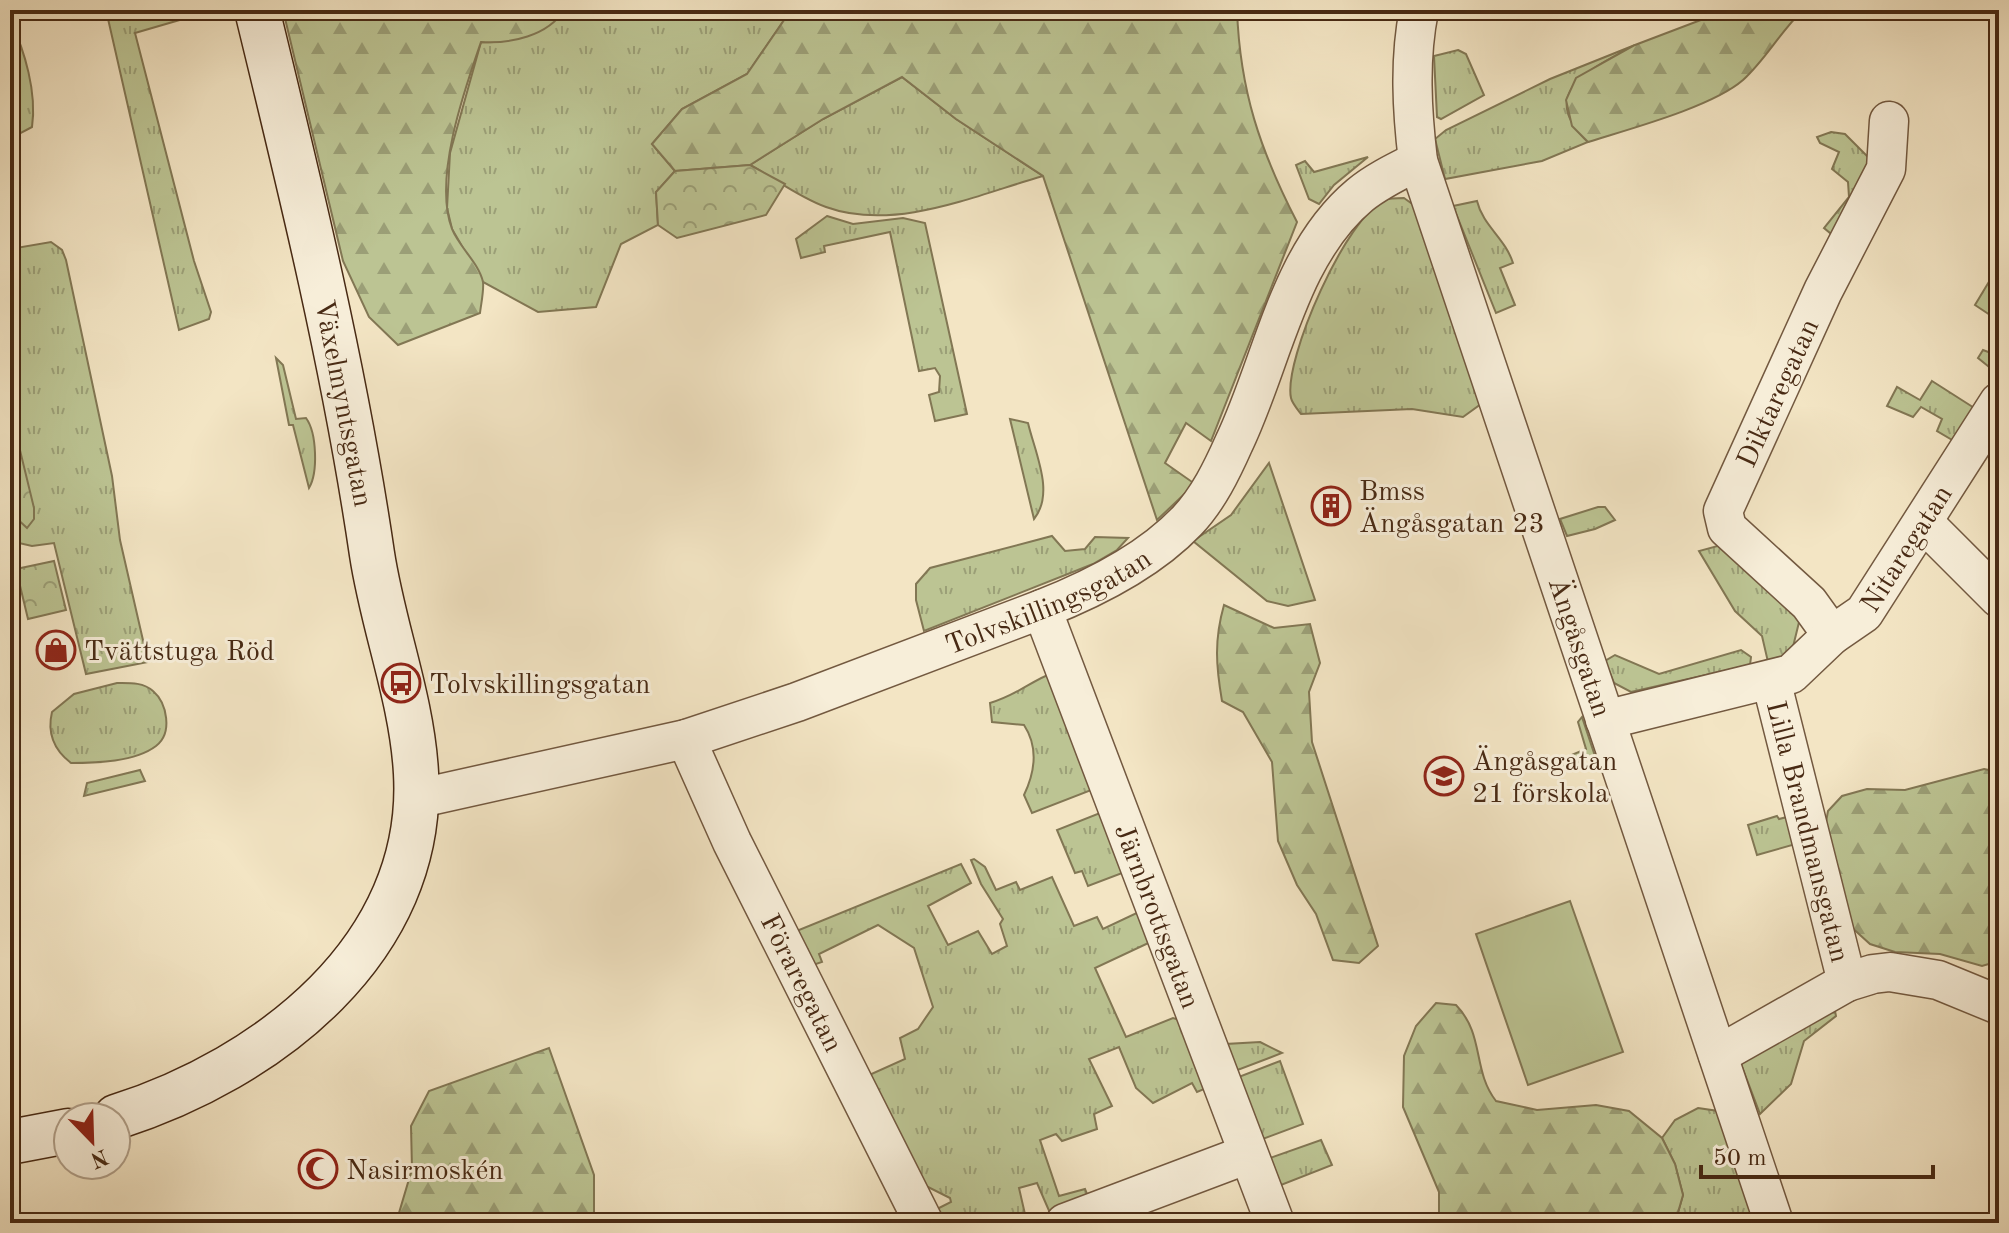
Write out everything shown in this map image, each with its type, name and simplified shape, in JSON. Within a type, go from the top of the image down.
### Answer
[{"type":"street","name":"Växelmyntsgatan","points":[[257,10],[321,276],[359,461],[384,616],[413,740],[416,799]]},
{"type":"street","name":"Ängåsgatan","points":[[1419,10],[1413,39],[1412,82],[1418,161],[1774,1223]]},
{"type":"street","name":"Diktaregatan","points":[[1832,635],[1809,603],[1727,528],[1723,511],[1823,291],[1886,169],[1889,121]]},
{"type":"street","name":"Tolvskillingsgatan","points":[[416,799],[686,739],[797,702],[1042,609],[1081,593],[1131,565],[1187,521],[1222,469],[1247,417],[1305,266],[1326,233],[1358,196],[1418,161]]},
{"type":"street","name":"Nitaregatan","points":[[1605,720],[1675,700],[1791,674],[1832,635],[1864,613],[1999,402]]},
{"type":"street","points":[[1923,522],[1999,598]]},
{"type":"street","name":"Järnbrottsgatan","points":[[1042,609],[1275,1223]]},
{"type":"street","name":"Lilla Brandmansgatan","points":[[1771,680],[1847,982]]},
{"type":"street","name":"Föraregatan","points":[[686,739],[732,842],[924,1223]]},
{"type":"street","points":[[132,1110],[229,1070],[273,1042],[319,1003],[355,961],[385,914],[409,848],[416,799]]},
{"type":"street","points":[[1718,1055],[1847,982],[1890,972],[1961,987],[1999,1005]]},
{"type":"street","points":[[10,1142],[52,1134]]},
{"type":"street","points":[[1065,1223],[1248,1154]]},
{"type":"green space","points":[[106,10],[214,10],[135,33],[194,261],[211,312],[209,319],[179,330]]},
{"type":"green space","points":[[283,10],[564,10],[538,32],[516,40],[481,42],[459,110],[448,161],[447,209],[455,236],[481,275],[480,313],[398,345],[369,317],[343,261]]},
{"type":"green space","points":[[564,10],[791,10],[747,74],[682,109],[652,144],[675,171],[656,192],[658,225],[621,244],[596,307],[538,312],[483,282],[452,229],[447,208],[450,153],[481,42],[503,41],[538,31]]},
{"type":"green space","points":[[791,10],[1237,10],[1242,67],[1254,119],[1272,170],[1297,222],[1211,441],[1186,423],[1165,463],[1195,484],[1157,520],[1043,176],[956,119],[902,77],[823,119],[750,165],[675,171],[652,144],[682,109],[747,74]]},
{"type":"green space","points":[[1727,10],[1803,10],[1759,63],[1729,90],[1669,116],[1588,142],[1572,126],[1566,100],[1576,78],[1635,45]]},
{"type":"green space","points":[[10,20],[25,59],[33,100],[32,127],[19,134],[10,130]]},
{"type":"green space","points":[[1635,45],[1588,72],[1568,95],[1567,109],[1573,124],[1588,142],[1542,161],[1445,179],[1435,139],[1446,130],[1550,79]]},
{"type":"green space","points":[[1458,50],[1466,54],[1484,95],[1441,119],[1437,117],[1434,56]]},
{"type":"green space","points":[[902,77],[956,119],[1043,176],[935,208],[880,215],[852,214],[816,203],[750,165],[823,119]]},
{"type":"green space","points":[[1831,132],[1845,134],[1871,160],[1841,242],[1824,228],[1849,197],[1848,182],[1832,169],[1839,152],[1820,143],[1817,137]]},
{"type":"green space","points":[[1368,157],[1334,185],[1319,204],[1309,199],[1296,165],[1305,161],[1314,172]]},
{"type":"green space","points":[[750,165],[785,184],[766,215],[677,238],[658,225],[656,192],[675,171]]},
{"type":"green space","points":[[1404,198],[1422,211],[1485,401],[1463,417],[1412,409],[1301,414],[1291,398],[1291,379],[1307,323],[1321,290],[1336,259],[1370,211],[1385,200]]},
{"type":"green space","points":[[1477,201],[1484,218],[1505,246],[1513,263],[1500,268],[1515,305],[1496,313],[1453,206]]},
{"type":"green space","points":[[827,216],[853,224],[903,218],[925,223],[967,414],[935,421],[929,395],[939,392],[940,376],[935,368],[919,371],[890,232],[824,246],[825,252],[801,258],[796,239]]},
{"type":"green space","points":[[51,242],[62,250],[66,260],[112,476],[120,540],[148,662],[86,674],[54,543],[32,546],[10,541],[10,249]]},
{"type":"green space","points":[[1990,280],[1999,285],[1999,321],[1975,305]]},
{"type":"green space","points":[[1999,341],[1999,375],[1978,358],[1983,350],[1991,353]]},
{"type":"green space","points":[[276,358],[283,365],[296,419],[306,418],[310,425],[315,463],[309,488],[293,425],[289,425]]},
{"type":"green space","points":[[1932,381],[1979,411],[1959,444],[1937,431],[1942,419],[1921,407],[1913,417],[1887,406],[1897,387],[1920,400]]},
{"type":"green space","points":[[10,409],[34,508],[34,519],[27,528],[13,515],[10,503]]},
{"type":"green space","points":[[1010,419],[1028,423],[1042,472],[1043,497],[1034,519]]},
{"type":"green space","points":[[1269,463],[1315,600],[1288,606],[1267,601],[1193,541],[1231,515]]},
{"type":"green space","points":[[1605,507],[1615,520],[1567,536],[1560,519]]},
{"type":"green space","points":[[1052,536],[1065,551],[1085,549],[1095,537],[1128,538],[1117,550],[1093,564],[924,631],[916,600],[916,584],[930,568]]},
{"type":"green space","points":[[1721,545],[1801,614],[1790,659],[1768,662],[1762,636],[1735,611],[1699,551]]},
{"type":"green space","points":[[54,561],[66,610],[28,619],[16,569]]},
{"type":"green space","points":[[1224,605],[1274,628],[1310,624],[1320,663],[1309,692],[1312,742],[1378,946],[1359,963],[1333,960],[1316,914],[1297,885],[1278,841],[1272,762],[1243,712],[1222,701],[1217,653]]},
{"type":"green space","points":[[1741,650],[1751,657],[1750,665],[1631,692],[1614,683],[1605,661],[1615,655],[1659,674]]},
{"type":"green space","points":[[1055,672],[1094,789],[1032,813],[1024,795],[1034,760],[1029,734],[1024,725],[992,722],[990,703]]},
{"type":"green space","points":[[117,683],[145,686],[158,696],[165,710],[165,734],[156,746],[137,755],[103,762],[71,763],[53,740],[50,727],[52,712],[74,694]]},
{"type":"green space","points":[[1582,717],[1595,756],[1564,768],[1562,759],[1586,749],[1578,722]]},
{"type":"green space","points":[[1984,769],[1999,772],[1999,961],[1982,966],[1940,954],[1895,952],[1870,944],[1849,925],[1822,844],[1828,811],[1842,796],[1867,789],[1905,790]]},
{"type":"green space","points":[[140,770],[145,781],[84,796],[87,783]]},
{"type":"green space","points":[[1100,813],[1157,939],[1095,968],[1126,1037],[1173,1018],[1183,1021],[1209,1087],[1197,1092],[1192,1083],[1153,1103],[1136,1088],[1119,1047],[1089,1059],[1112,1106],[1094,1114],[1097,1129],[1062,1141],[1056,1134],[1040,1140],[1059,1196],[1085,1189],[1089,1199],[1050,1213],[1037,1183],[1019,1188],[1027,1223],[941,1223],[935,1210],[951,1202],[950,1198],[920,1183],[867,1076],[905,1059],[900,1038],[918,1029],[933,1007],[914,948],[878,925],[819,954],[822,962],[810,966],[794,932],[961,864],[971,883],[928,906],[948,945],[978,931],[992,954],[1007,946],[1000,924],[1003,919],[981,884],[971,860],[974,859],[985,867],[996,890],[1016,882],[1020,890],[1052,877],[1074,926],[1097,917],[1103,929],[1139,912],[1122,873],[1088,886],[1082,871],[1075,873],[1057,830]]},
{"type":"green space","points":[[1777,816],[1779,819],[1787,817],[1803,842],[1757,855],[1748,825]]},
{"type":"green space","points":[[1570,901],[1623,1052],[1528,1085],[1476,934]]},
{"type":"green space","points":[[1436,1003],[1456,1005],[1465,1016],[1475,1040],[1484,1077],[1496,1101],[1537,1110],[1596,1105],[1629,1111],[1662,1138],[1675,1164],[1683,1195],[1675,1223],[1439,1223],[1439,1192],[1403,1107],[1404,1056],[1416,1026]]},
{"type":"green space","points":[[1834,1006],[1836,1016],[1804,1041],[1791,1084],[1760,1114],[1741,1064]]},
{"type":"green space","points":[[1260,1042],[1282,1053],[1235,1071],[1226,1044]]},
{"type":"green space","points":[[549,1048],[594,1175],[594,1223],[396,1223],[412,1169],[411,1126],[429,1091]]},
{"type":"green space","points":[[1280,1061],[1303,1124],[1260,1140],[1236,1078]]},
{"type":"green space","points":[[1698,1108],[1718,1111],[1757,1223],[1675,1223],[1683,1195],[1675,1164],[1662,1138],[1675,1120]]},
{"type":"green space","points":[[1321,1140],[1332,1165],[1276,1187],[1267,1159]]},
{"type":"place","name":"Bmss Ängåsgatan 23","points":[[1331,506]]},
{"type":"place","name":"Tvättstuga Röd","points":[[56,650]]},
{"type":"place","name":"Tolvskillingsgatan","points":[[401,683]]},
{"type":"place","name":"Ängåsgatan 21 förskola","points":[[1444,776]]},
{"type":"place","name":"Nasirmoskén","points":[[318,1169]]}]
